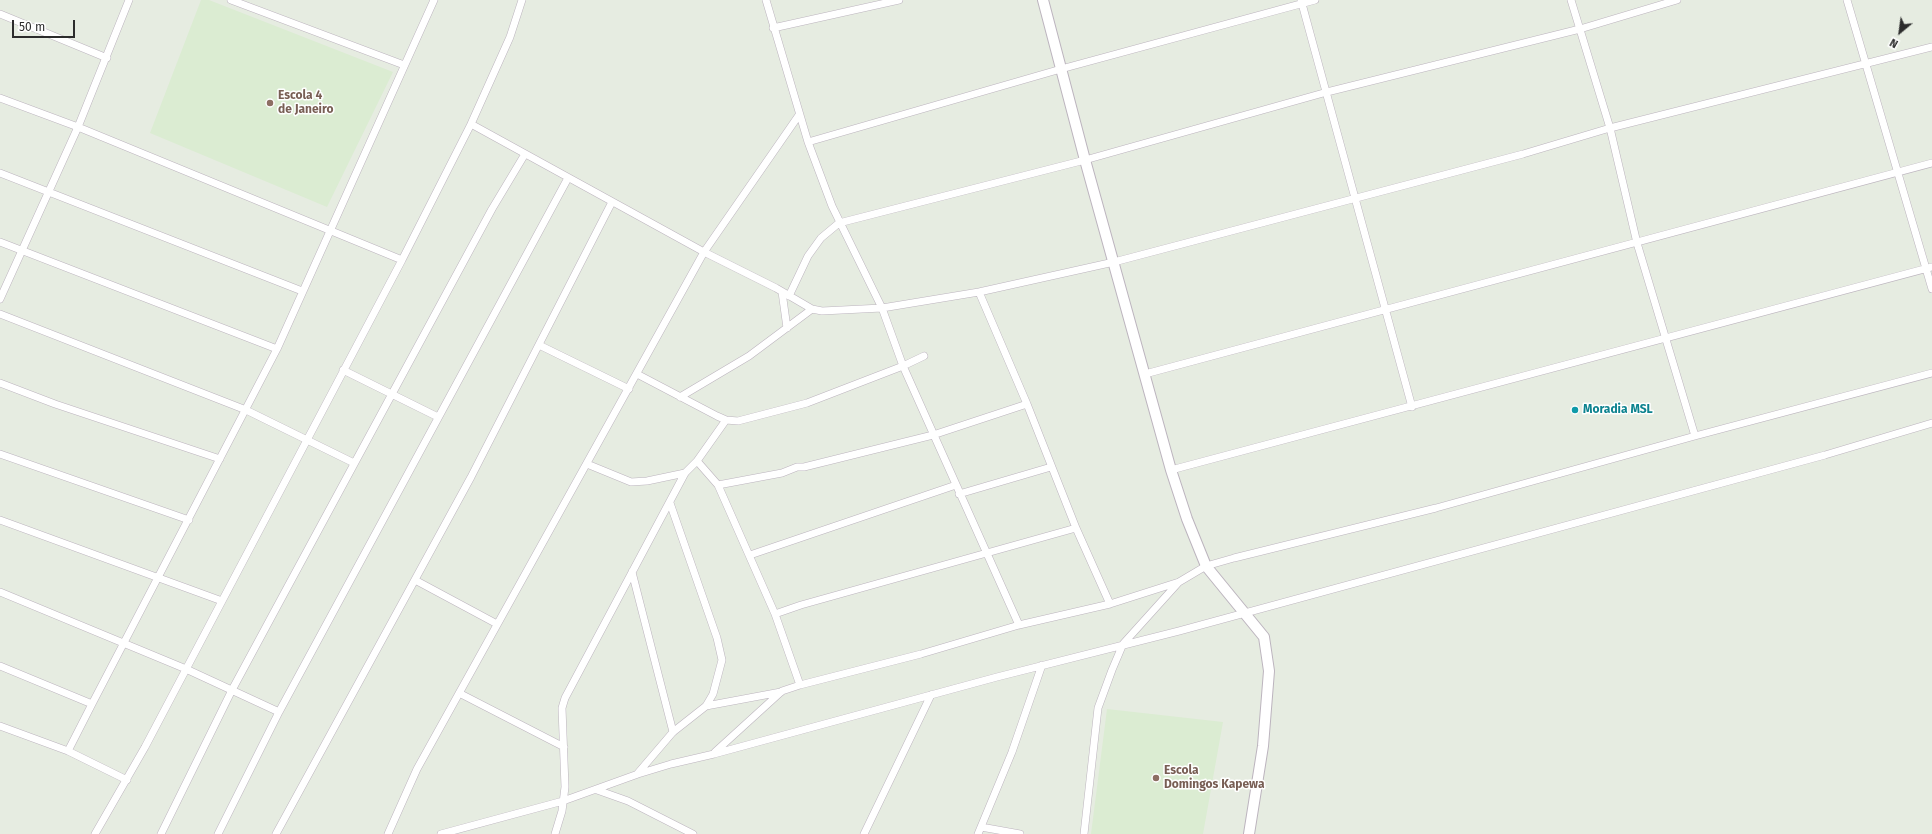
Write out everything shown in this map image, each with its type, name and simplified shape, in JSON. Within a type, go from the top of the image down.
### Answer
[{"type":"main road","points":[[1043,0],[1085,160],[1171,470],[1187,519],[1206,566],[1264,637],[1269,671],[1263,746],[1249,834]]},
{"type":"street","points":[[0,299],[78,127],[129,0]]},
{"type":"street","points":[[231,0],[404,65]]},
{"type":"street","points":[[68,751],[123,642],[160,577],[277,350],[329,229],[434,0]]},
{"type":"street","points":[[95,834],[127,780],[402,260],[471,124],[510,37],[522,0]]},
{"type":"street","points":[[766,0],[799,115],[839,223],[882,308],[903,366],[1019,625]]},
{"type":"street","points":[[773,28],[899,0]]},
{"type":"street","points":[[808,142],[1301,2],[1315,0]]},
{"type":"street","points":[[1571,0],[1610,128],[1637,243],[1695,436]]},
{"type":"street","points":[[789,296],[808,256],[821,238],[839,223],[1085,160],[1327,92],[1580,29],[1677,0]]},
{"type":"street","points":[[1847,0],[1898,172],[1929,268],[1932,289]]},
{"type":"street","points":[[1301,2],[1327,92],[1354,199],[1412,407]]},
{"type":"street","points":[[0,14],[107,58]]},
{"type":"street","points":[[471,124],[704,252],[812,309],[822,311],[882,308],[979,292],[1114,262],[1354,199],[1610,128],[1932,47]]},
{"type":"street","points":[[0,98],[78,127],[402,260]]},
{"type":"street","points":[[388,834],[417,769],[704,252],[799,115]]},
{"type":"street","points":[[161,834],[232,690],[492,209],[525,154]]},
{"type":"street","points":[[1145,374],[1932,163]]},
{"type":"street","points":[[0,173],[302,291]]},
{"type":"street","points":[[218,834],[279,712],[568,178]]},
{"type":"street","points":[[276,834],[471,478],[612,202]]},
{"type":"street","points":[[0,242],[277,350]]},
{"type":"street","points":[[1171,470],[1929,268]]},
{"type":"street","points":[[782,292],[786,328]]},
{"type":"street","points":[[979,292],[1027,404],[1076,528],[1110,604]]},
{"type":"street","points":[[680,397],[749,356],[812,309]]},
{"type":"street","points":[[0,314],[246,410],[354,463]]},
{"type":"street","points":[[539,345],[629,389]]},
{"type":"street","points":[[637,374],[726,420],[738,421],[755,418],[807,403],[903,366],[924,356]]},
{"type":"street","points":[[343,370],[438,417]]},
{"type":"street","points":[[706,706],[782,691],[921,654],[1019,625],[1110,604],[1179,582],[1206,566],[1234,558],[1436,508],[1695,436],[1932,373]]},
{"type":"street","points":[[0,383],[55,404],[220,459]]},
{"type":"street","points":[[718,485],[782,473],[797,467],[804,467],[933,435],[1027,404]]},
{"type":"street","points":[[555,834],[565,787],[562,708],[565,698],[685,474],[697,461],[726,420]]},
{"type":"street","points":[[441,834],[563,801],[638,774],[1042,665],[1245,613],[1825,455],[1932,423]]},
{"type":"street","points":[[0,454],[189,520]]},
{"type":"street","points":[[697,461],[718,485],[774,614],[800,685]]},
{"type":"street","points":[[587,464],[631,482],[647,481],[685,474]]},
{"type":"street","points":[[960,494],[1051,467]]},
{"type":"street","points":[[750,556],[956,485]]},
{"type":"street","points":[[638,774],[673,732],[706,706],[713,694],[722,660],[717,638],[670,502]]},
{"type":"street","points":[[0,520],[160,577],[222,601]]},
{"type":"street","points":[[774,614],[801,605],[1076,528]]},
{"type":"street","points":[[632,572],[673,732]]},
{"type":"street","points":[[415,580],[497,624]]},
{"type":"street","points":[[1084,834],[1098,708],[1112,670],[1123,644],[1179,582]]},
{"type":"street","points":[[0,592],[186,668],[279,712]]},
{"type":"street","points":[[978,834],[1012,752],[1042,665]]},
{"type":"street","points":[[0,666],[92,704]]},
{"type":"street","points":[[714,754],[782,691]]},
{"type":"street","points":[[459,693],[564,747]]},
{"type":"street","points":[[864,834],[931,695]]},
{"type":"street","points":[[0,726],[68,751],[127,780]]},
{"type":"street","points":[[597,790],[628,801],[693,834]]},
{"type":"street","points":[[981,827],[1020,834]]},
{"type":"shaded area","name":"Escola 4 de Janeiro","points":[[201,0],[209,0],[393,72],[327,207],[150,133]]},
{"type":"shaded area","name":"Escola Domingos Kapewa","points":[[1107,709],[1223,722],[1203,834],[1091,834]]},
{"type":"place","name":"Escola 4 de Janeiro","points":[[270,103]]},
{"type":"place","name":"Moradia MSL","points":[[1575,410]]},
{"type":"place","name":"Escola Domingos Kapewa","points":[[1156,778]]}]
